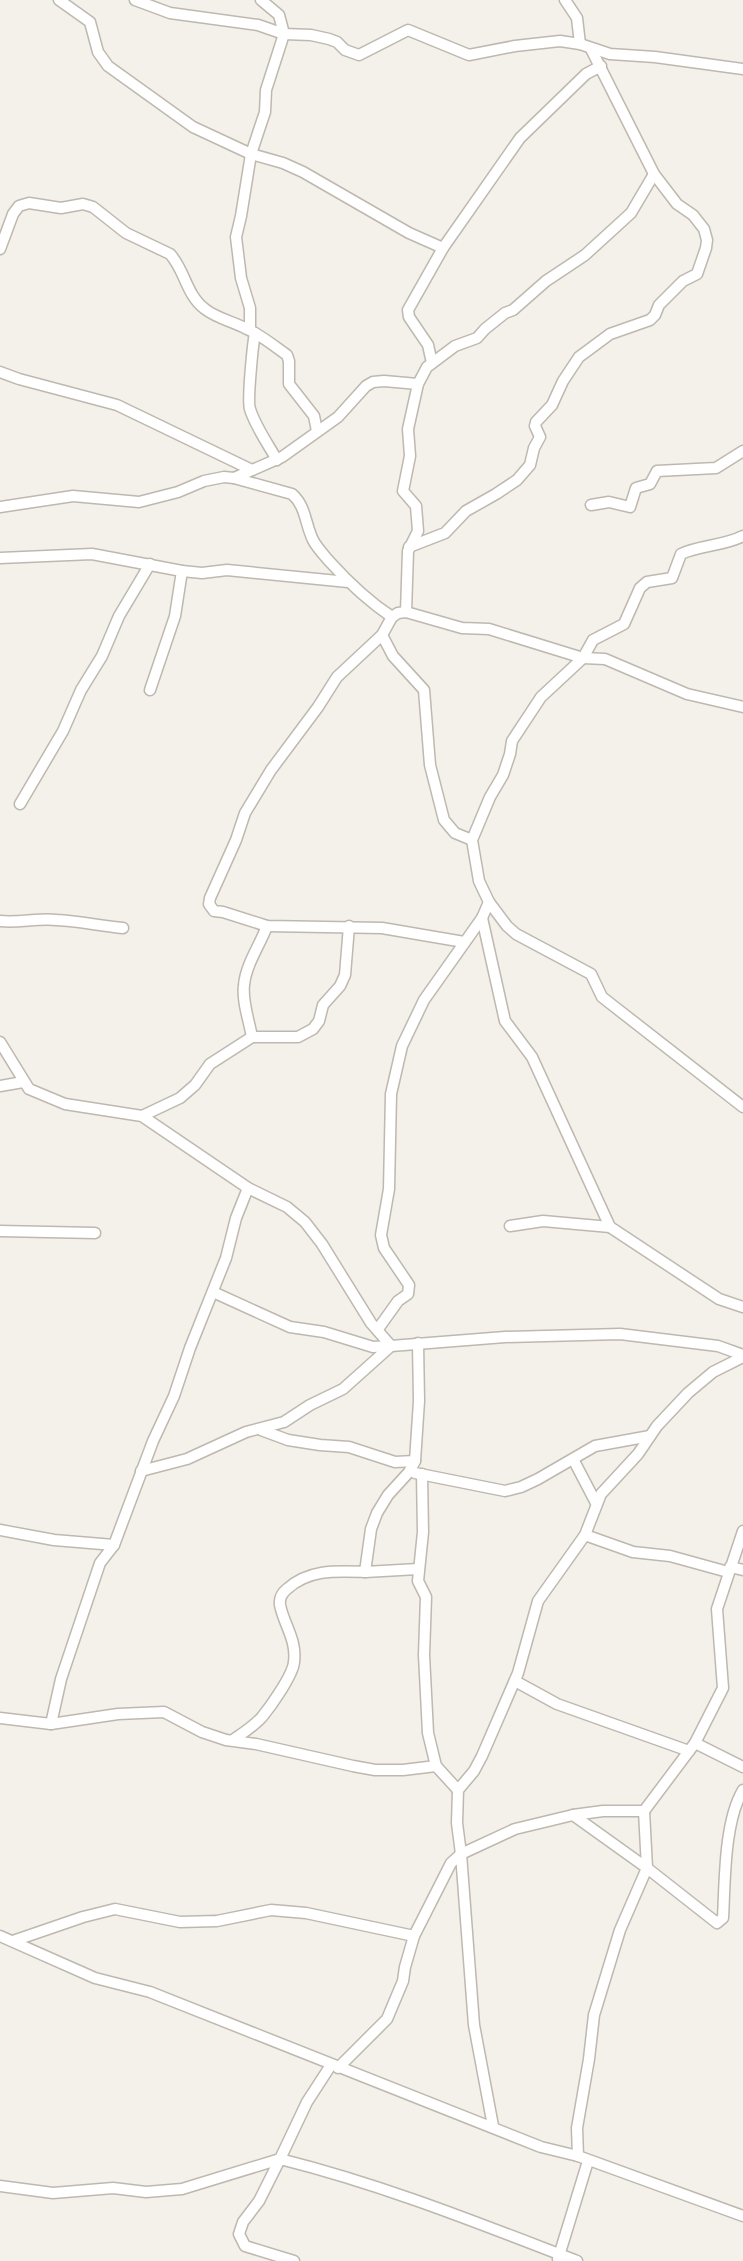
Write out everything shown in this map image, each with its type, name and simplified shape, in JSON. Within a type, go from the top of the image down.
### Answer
[{"type":"street","points":[[59,0],[90,22],[98,52],[108,66],[193,127],[251,154],[283,163],[303,172],[409,232],[443,248]]},
{"type":"street","points":[[135,0],[170,14],[258,25],[285,34],[311,35],[333,40],[345,50],[359,55],[408,30],[469,55],[515,46],[560,41],[580,44],[610,54],[655,57],[743,69]]},
{"type":"street","points":[[261,0],[279,15],[285,34],[266,90],[265,112],[251,154],[236,243],[253,331],[254,359],[249,406],[277,460]]},
{"type":"street","points":[[565,0],[577,18],[580,44]]},
{"type":"street","points":[[409,547],[445,533],[466,511],[496,494],[526,471],[540,437],[535,426],[536,422],[552,405],[573,365],[610,334],[650,320],[659,305],[684,281],[697,274],[706,248],[707,240],[704,229],[693,215],[676,204],[654,174],[636,141],[602,66],[591,49]]},
{"type":"street","points":[[432,363],[428,345],[408,310],[443,248],[520,138],[586,74],[602,66]]},
{"type":"street","points":[[406,612],[409,547],[417,531],[416,506],[403,491],[410,456],[408,429],[418,384],[432,363],[455,346],[477,338],[485,329],[505,313],[513,310],[546,281],[585,255],[631,213],[654,174]]},
{"type":"street","points":[[0,249],[13,214],[20,206],[29,203],[52,208],[88,205],[126,232],[170,254],[176,260],[190,291],[205,310],[253,331],[289,357],[289,384],[314,417],[318,431]]},
{"type":"street","points":[[0,372],[18,379],[117,405],[252,470]]},
{"type":"street","points":[[234,478],[277,460],[338,417],[366,386],[373,382],[418,384]]},
{"type":"street","points":[[591,505],[609,502],[630,507],[636,488],[650,484],[657,471],[716,468],[743,451]]},
{"type":"street","points":[[0,507],[73,496],[139,502],[178,492],[204,481],[224,477],[292,494],[298,499],[313,540],[348,582],[374,605],[392,617]]},
{"type":"street","points":[[743,536],[701,546],[681,554],[672,578],[643,584],[637,592],[624,624],[593,640],[583,658],[541,697],[512,741],[503,775],[490,797],[472,840],[477,874],[489,902],[507,926],[516,934],[591,974],[602,997],[743,1107]]},
{"type":"street","points":[[0,558],[92,554],[182,571],[202,573],[227,570],[348,582]]},
{"type":"street","points":[[20,804],[63,732],[81,690],[102,656],[119,616],[150,564]]},
{"type":"street","points":[[150,690],[175,616],[182,571]]},
{"type":"street","points":[[464,942],[382,928],[267,926],[214,911],[209,904],[245,813],[271,770],[338,676],[382,635],[392,617],[406,612],[462,628],[493,629],[583,658],[605,659],[687,694],[743,707]]},
{"type":"street","points":[[382,635],[393,656],[424,690],[430,765],[444,820],[455,833],[472,840]]},
{"type":"street","points":[[378,1329],[398,1301],[410,1290],[384,1248],[381,1235],[389,1189],[391,1094],[402,1047],[424,1000],[482,918],[489,902]]},
{"type":"street","points":[[482,918],[505,1021],[532,1057],[610,1227]]},
{"type":"street","points":[[0,921],[17,923],[37,919],[59,920],[123,928]]},
{"type":"street","points":[[252,1037],[244,996],[244,983],[248,968],[267,926]]},
{"type":"street","points":[[142,1116],[180,1098],[195,1086],[210,1064],[252,1037],[298,1037],[313,1029],[319,1021],[323,1005],[340,986],[345,975],[349,926]]},
{"type":"street","points":[[0,1042],[29,1089],[65,1104],[142,1116],[248,1188],[287,1207],[304,1222],[322,1244],[371,1323],[391,1346]]},
{"type":"street","points":[[0,1086],[24,1082]]},
{"type":"street","points":[[51,1724],[61,1679],[100,1563],[114,1545],[153,1441],[174,1396],[190,1348],[226,1258],[236,1218],[248,1188]]},
{"type":"street","points":[[510,1226],[543,1221],[610,1227],[719,1299],[743,1307]]},
{"type":"street","points":[[0,1231],[95,1233]]},
{"type":"street","points":[[213,1292],[290,1328],[324,1332],[373,1347],[505,1337],[620,1334],[718,1346],[743,1356]]},
{"type":"street","points":[[365,1572],[371,1529],[377,1513],[388,1495],[409,1472],[414,1461],[419,1401],[418,1343]]},
{"type":"street","points":[[141,1472],[187,1459],[246,1432],[261,1430],[284,1422],[310,1405],[343,1389],[391,1346]]},
{"type":"street","points":[[493,2127],[474,2025],[457,1823],[458,1790],[474,1771],[482,1756],[514,1681],[538,1601],[585,1535],[596,1503],[605,1489],[638,1454],[672,1409],[700,1381],[743,1356]]},
{"type":"street","points":[[261,1430],[288,1440],[350,1447],[395,1462],[414,1461]]},
{"type":"street","points":[[409,1472],[505,1491],[529,1483],[595,1446],[650,1436]]},
{"type":"street","points":[[573,1460],[596,1503]]},
{"type":"street","points":[[422,1473],[423,1532],[418,1581],[426,1597],[424,1654],[428,1733],[436,1766],[458,1790]]},
{"type":"street","points":[[0,1530],[54,1539],[114,1545]]},
{"type":"street","points":[[558,2257],[583,2159],[577,2128],[597,2005],[620,1930],[647,1868],[644,1811],[692,1747],[723,1688],[717,1609],[743,1531]]},
{"type":"street","points":[[585,1535],[633,1552],[670,1556],[729,1570],[743,1570]]},
{"type":"street","points":[[233,1740],[261,1717],[279,1692],[294,1664],[295,1648],[280,1606],[279,1599],[283,1592],[297,1580],[328,1571],[365,1572],[418,1569]]},
{"type":"street","points":[[514,1681],[557,1704],[692,1747],[743,1767]]},
{"type":"street","points":[[0,1718],[51,1724],[118,1714],[164,1712],[201,1732],[375,1770],[403,1770],[436,1766]]},
{"type":"street","points":[[573,1815],[647,1868],[717,1923],[721,1922],[726,1862],[735,1808],[743,1790]]},
{"type":"street","points":[[294,2261],[245,2246],[239,2234],[243,2222],[259,2201],[307,2102],[334,2066],[387,2019],[403,1981],[414,1935],[451,1863],[461,1854],[515,1829],[573,1815],[603,1811],[644,1811]]},
{"type":"street","points":[[13,1941],[83,1917],[115,1910],[180,1922],[217,1921],[271,1910],[306,1913],[414,1935]]},
{"type":"street","points":[[0,1936],[95,1978],[150,1992],[541,2147],[583,2159],[743,2216]]},
{"type":"street","points":[[0,2186],[53,2193],[113,2188],[146,2192],[182,2189],[280,2159],[342,2174],[465,2217],[558,2257],[578,2261]]}]
